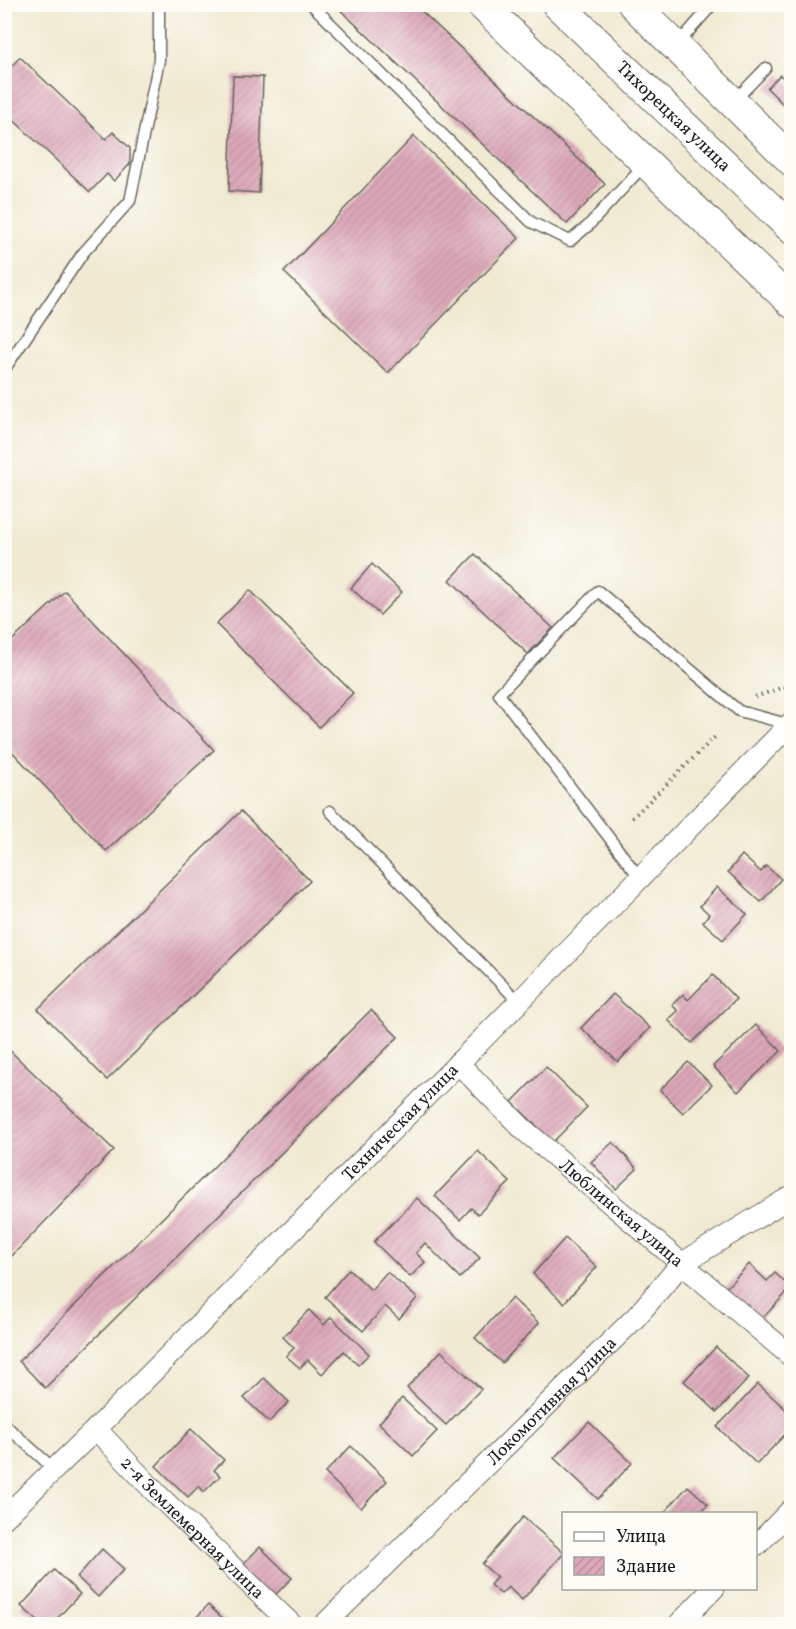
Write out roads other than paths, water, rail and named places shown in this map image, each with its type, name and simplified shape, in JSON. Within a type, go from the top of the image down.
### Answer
[{"type":"main road","points":[[481,4],[792,303]]},
{"type":"main road","name":"Тихорецкая улица","points":[[557,4],[792,229]]},
{"type":"main road","points":[[633,4],[792,161]]},
{"type":"street","name":"Техническая улица","points":[[4,1518],[96,1429],[458,1064],[791,724]]},
{"type":"street","name":"Люблинская улица","points":[[458,1064],[524,1130],[792,1357]]},
{"type":"street","name":"Локомотивная улица","points":[[325,1624],[637,1316],[681,1264],[792,1196]]},
{"type":"street","name":"2-я Землемерная улица","points":[[96,1429],[156,1493],[291,1624]]},
{"type":"street","points":[[757,1545],[792,1509]]},
{"type":"street","points":[[678,1624],[712,1590]]},
{"type":"lane","points":[[4,370],[83,253],[130,201],[159,60],[159,4]]},
{"type":"lane","points":[[311,4],[531,222],[570,241],[588,226],[646,163]]},
{"type":"lane","points":[[676,46],[713,4]]},
{"type":"lane","points":[[733,102],[766,68]]},
{"type":"lane","points":[[640,878],[499,694],[598,591],[739,711],[791,724]]},
{"type":"lane","points":[[330,811],[519,1002]]},
{"type":"lane","points":[[4,1424],[54,1469]]}]
